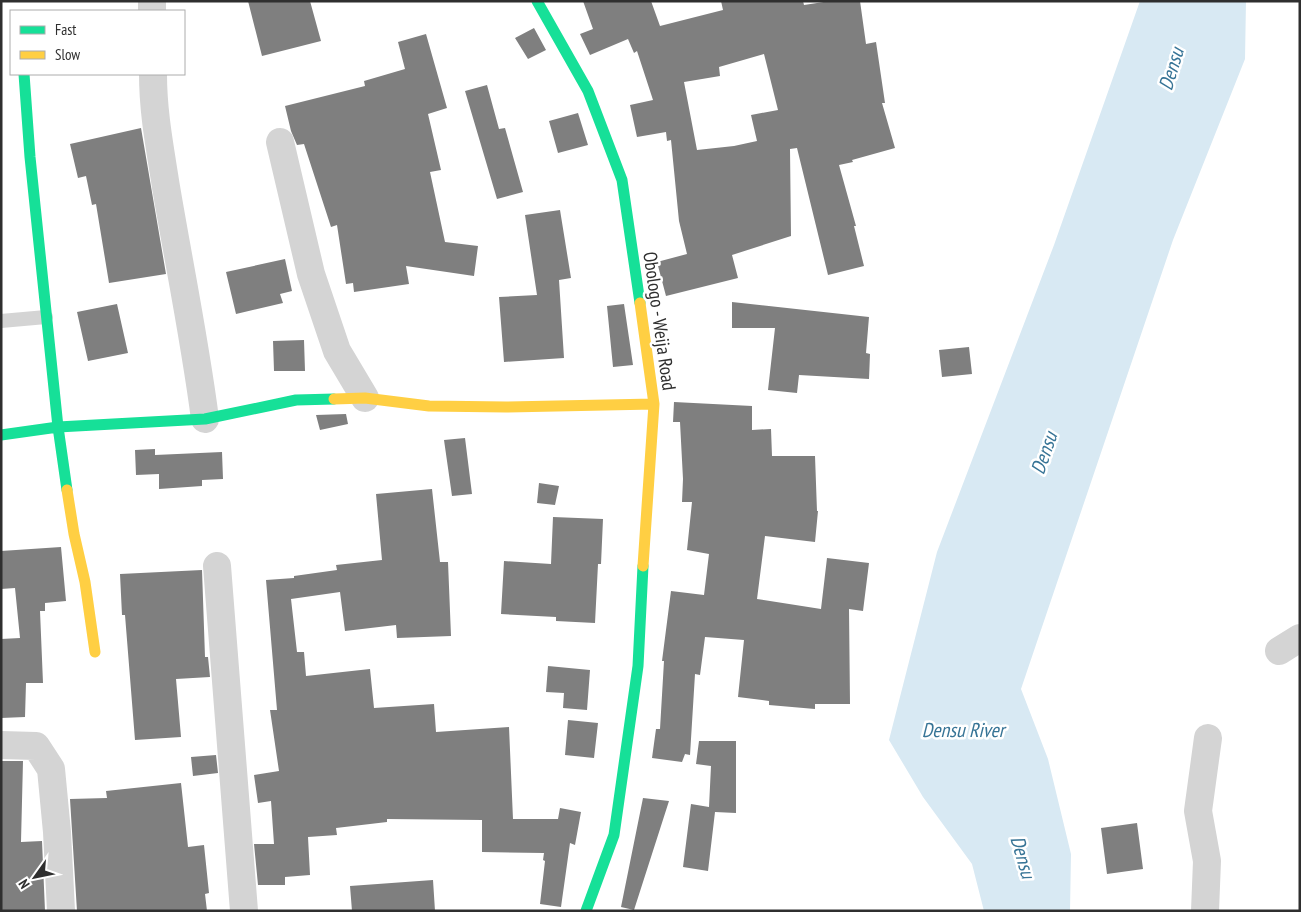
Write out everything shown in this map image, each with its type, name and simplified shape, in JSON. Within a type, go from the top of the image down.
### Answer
[{"type":"street","name":"Obologo - Weija Road","points":[[537,1],[588,90],[622,180],[654,404],[644,538],[638,666],[614,835],[586,911]]},
{"type":"street","points":[[24,75],[30,157],[58,427],[74,534],[85,582],[95,652]]},
{"type":"street","points":[[153,75],[153,105],[171,218],[197,355],[206,419]]},
{"type":"street","points":[[280,142],[311,274],[337,351],[365,398]]},
{"type":"street","points":[[1,435],[58,427],[206,419],[296,400],[365,398],[429,406],[506,407],[654,404]]},
{"type":"street","points":[[218,566],[244,911]]},
{"type":"street","points":[[1205,911],[1207,862],[1198,811],[1208,738]]},
{"type":"street","points":[[1,745],[36,746],[51,769],[57,832],[61,911]]},
{"type":"lane","points":[[1,321],[46,317]]},
{"type":"water","name":"Densu River","points":[[1140,1],[1246,1],[1245,59],[1173,240],[1021,689],[1048,759],[1071,854],[1070,911],[984,911],[972,864],[923,797],[889,740],[937,552],[1054,245]]},
{"type":"building","points":[[248,1],[310,1],[321,41],[262,56]]},
{"type":"building","points":[[583,1],[651,1],[660,26],[723,10],[721,1],[803,1],[804,5],[830,1],[860,1],[866,44],[876,42],[885,103],[882,103],[895,148],[839,165],[856,226],[854,226],[864,266],[828,275],[797,148],[790,149],[791,236],[732,255],[738,278],[666,296],[657,262],[687,254],[679,221],[671,140],[667,141],[666,132],[637,137],[630,105],[653,100],[637,51],[634,53],[628,39],[590,55],[580,34],[593,29]],"holes":[[[764,54],[778,110],[751,115],[757,141],[734,146],[697,150],[684,82],[720,76],[719,67]]]},
{"type":"building","points":[[534,28],[546,50],[528,59],[515,38]]},
{"type":"building","points":[[426,34],[447,108],[428,114],[441,170],[430,172],[445,242],[478,246],[474,276],[406,266],[409,284],[354,292],[353,283],[346,284],[337,225],[331,227],[304,144],[297,145],[291,131],[285,106],[365,86],[364,81],[405,69],[398,42]]},
{"type":"building","points":[[487,85],[499,129],[505,128],[523,192],[497,199],[465,91]]},
{"type":"building","points":[[578,113],[588,145],[558,153],[549,121]]},
{"type":"building","points":[[141,128],[166,274],[109,283],[96,204],[92,205],[86,176],[78,178],[70,144]]},
{"type":"building","points":[[560,210],[571,278],[559,280],[564,358],[504,362],[499,297],[537,295],[525,215]]},
{"type":"building","points":[[285,259],[292,291],[280,294],[283,303],[236,314],[226,272]]},
{"type":"building","points":[[732,302],[869,317],[866,353],[870,354],[869,379],[799,375],[797,393],[768,390],[775,328],[732,328]]},
{"type":"building","points":[[117,304],[128,353],[88,361],[77,312]]},
{"type":"building","points":[[624,304],[633,365],[613,367],[607,306]]},
{"type":"building","points":[[304,340],[305,371],[274,371],[273,341]]},
{"type":"building","points":[[969,347],[972,374],[942,377],[939,350]]},
{"type":"building","points":[[674,402],[752,406],[752,430],[771,429],[772,456],[815,456],[818,511],[815,542],[765,536],[757,599],[821,609],[827,558],[869,563],[863,611],[849,609],[850,704],[815,704],[815,709],[769,705],[769,701],[738,697],[744,640],[705,637],[700,675],[695,674],[690,755],[685,754],[682,762],[652,758],[656,729],[660,729],[664,661],[662,661],[671,591],[704,595],[709,554],[687,550],[692,502],[682,502],[683,479],[680,422],[673,422]]},
{"type":"building","points":[[346,414],[348,424],[320,430],[316,415]]},
{"type":"building","points":[[465,438],[472,494],[452,496],[444,440]]},
{"type":"building","points":[[155,449],[155,455],[222,452],[223,479],[202,480],[202,486],[159,489],[159,474],[136,475],[135,450]]},
{"type":"building","points":[[539,483],[559,486],[555,505],[537,503]]},
{"type":"building","points":[[432,489],[440,562],[448,562],[451,636],[397,638],[396,625],[345,631],[340,592],[291,599],[297,652],[304,652],[306,676],[370,669],[374,708],[434,704],[436,732],[509,727],[513,819],[558,819],[560,808],[581,812],[575,845],[570,843],[561,907],[540,904],[545,861],[543,860],[544,853],[482,852],[482,820],[387,819],[387,822],[336,828],[337,835],[308,837],[310,875],[285,877],[285,885],[258,885],[254,844],[274,844],[271,801],[258,803],[254,775],[279,771],[270,710],[277,710],[266,580],[294,578],[294,576],[337,570],[336,565],[382,560],[376,494]]},
{"type":"building","points":[[553,517],[603,519],[601,564],[598,564],[595,623],[556,621],[556,617],[501,614],[504,561],[551,564]]},
{"type":"building","points":[[61,547],[66,601],[45,603],[45,611],[40,611],[43,683],[26,683],[25,717],[1,718],[1,639],[20,638],[15,588],[1,589],[1,551]]},
{"type":"building","points":[[202,570],[205,657],[208,657],[210,677],[176,679],[181,737],[135,740],[125,615],[122,615],[120,574]]},
{"type":"building","points":[[548,666],[590,670],[587,710],[563,708],[564,693],[546,692]]},
{"type":"building","points":[[568,720],[598,723],[594,758],[565,755]]},
{"type":"building","points":[[699,741],[736,741],[736,813],[715,812],[708,871],[683,867],[691,804],[709,807],[711,766],[696,764]]},
{"type":"building","points":[[216,755],[218,773],[193,776],[191,757]]},
{"type":"building","points":[[1,761],[23,761],[21,842],[42,841],[45,911],[1,911]]},
{"type":"building","points":[[181,783],[188,847],[204,845],[209,893],[205,894],[207,911],[77,911],[70,799],[107,798],[106,791]]},
{"type":"building","points":[[643,798],[669,801],[634,910],[621,907]]},
{"type":"building","points":[[1137,823],[1143,869],[1107,874],[1101,828]]},
{"type":"building","points":[[433,880],[435,911],[352,911],[350,886]]},
{"type":"traffic: fast","points":[[537,1],[588,91],[622,180],[640,303]]},
{"type":"traffic: fast","points":[[1,435],[58,427],[30,157],[24,75]]},
{"type":"traffic: fast","points":[[67,490],[58,427],[205,419],[296,400],[334,399]]},
{"type":"traffic: fast","points":[[586,911],[614,835],[638,666],[643,566]]},
{"type":"traffic: slow","points":[[640,303],[654,404],[643,566]]},
{"type":"traffic: slow","points":[[334,399],[365,398],[429,406],[506,407],[654,404]]},
{"type":"traffic: slow","points":[[67,490],[74,534],[85,582],[95,652]]},
{"type":"water label","name":"Densu","points":[[1171,69]]},
{"type":"water label","name":"Densu","points":[[1044,453]]},
{"type":"water label","name":"Densu","points":[[1023,857]]}]
